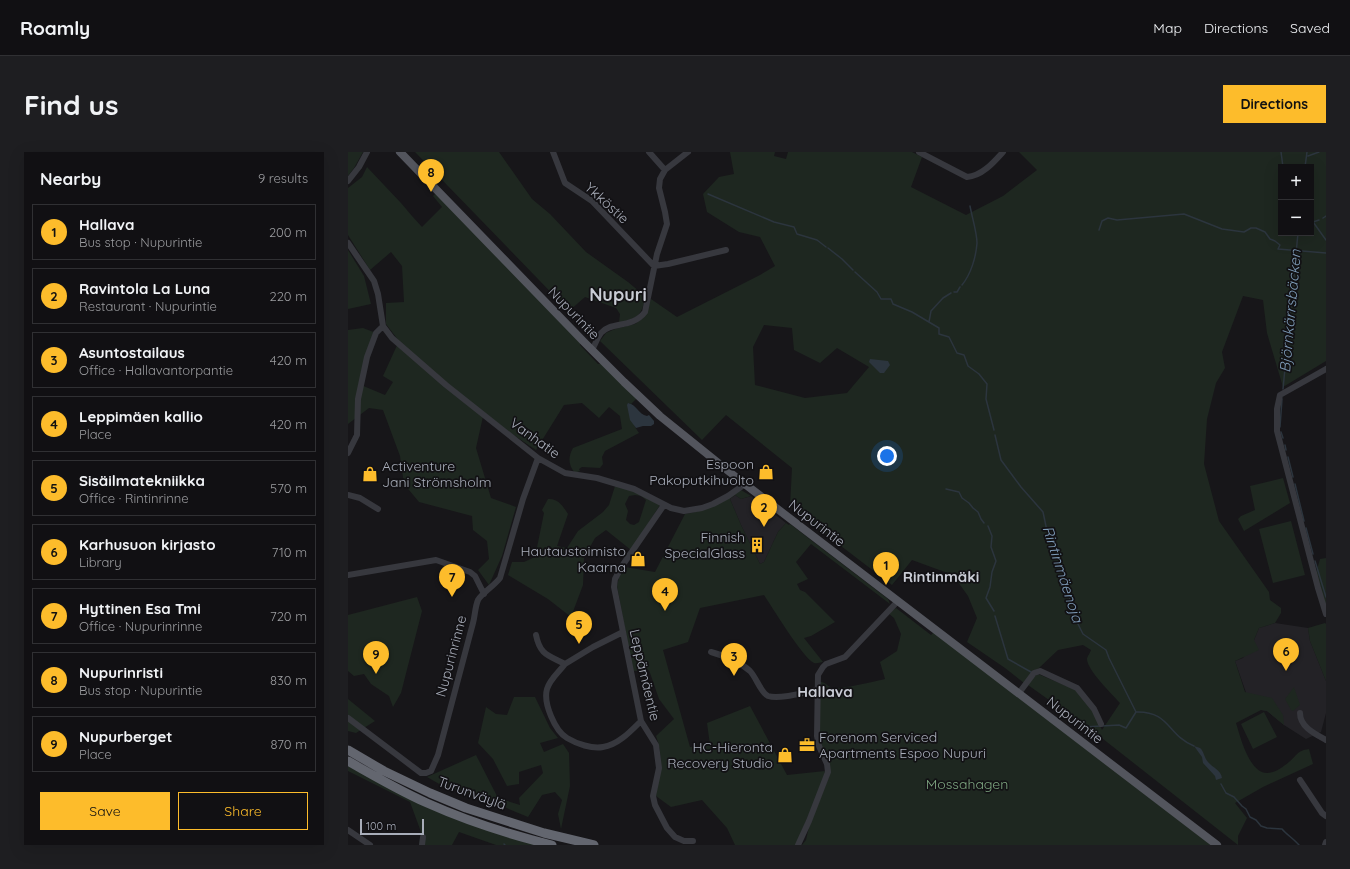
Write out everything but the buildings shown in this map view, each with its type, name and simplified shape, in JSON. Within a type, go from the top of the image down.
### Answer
[{"type":"highway","name":"Turunväylä","points":[[348,750],[384,771],[466,808],[544,833],[594,845]]},
{"type":"highway","name":"Turunväylä","points":[[348,761],[384,782],[427,804],[501,830],[552,845]]},
{"type":"main road","name":"Nupurintie","points":[[400,152],[592,350],[660,416],[744,484],[1217,845]]},
{"type":"street","points":[[348,180],[359,167],[367,152]]},
{"type":"street","name":"Ykköstie","points":[[553,152],[565,183],[592,201],[654,266]]},
{"type":"street","points":[[649,152],[665,170]]},
{"type":"street","points":[[592,350],[601,332],[614,326],[629,324],[642,316],[645,312],[654,266],[667,224],[659,184],[665,170],[688,152]]},
{"type":"street","points":[[919,152],[967,177],[986,169],[1003,152]]},
{"type":"street","points":[[348,243],[374,281],[378,294],[383,326],[376,333],[368,357],[358,398],[357,435],[348,453]]},
{"type":"street","points":[[654,266],[726,250]]},
{"type":"street","name":"Vanhatie","points":[[383,326],[392,338],[446,385],[538,458],[566,473],[597,478],[634,489],[664,505],[684,511],[702,508],[728,496],[744,484]]},
{"type":"street","points":[[1326,369],[1280,395],[1277,409],[1277,431],[1326,614]]},
{"type":"street","name":"Nupurinrinne","points":[[348,718],[420,773],[431,771],[438,755],[477,603],[479,599],[495,585],[500,578],[523,499],[538,458]]},
{"type":"street","points":[[348,495],[360,498],[378,509]]},
{"type":"street","name":"Leppämäentie","points":[[664,505],[622,566],[615,579],[615,592],[641,721],[656,745],[659,768],[653,796],[655,805],[667,828],[676,837],[684,841],[693,841]]},
{"type":"street","points":[[348,575],[436,560],[470,572],[475,576],[484,594]]},
{"type":"street","points":[[798,845],[828,772],[827,764],[816,736],[817,678],[826,664],[845,656],[898,601]]},
{"type":"street","points":[[623,632],[565,664],[552,678],[546,694],[547,703],[555,724],[567,738],[590,746],[603,747],[610,745],[628,734],[641,721]]},
{"type":"street","points":[[536,635],[539,647],[543,652],[565,664]]},
{"type":"street","points":[[711,652],[727,657],[746,668],[768,696],[782,696],[817,690]]},
{"type":"street","points":[[1019,693],[1034,673],[1040,671],[1077,688],[1094,709],[1101,724]]},
{"type":"street","points":[[1300,713],[1300,718],[1307,728],[1326,740]]},
{"type":"street","points":[[1300,780],[1322,813],[1326,816]]},
{"type":"street","points":[[348,830],[370,845]]},
{"type":"street","points":[[422,845],[423,838]]},
{"type":"shaded area","points":[[870,359],[888,361],[890,365],[884,373],[880,373],[869,362]]},
{"type":"shaded area","points":[[628,403],[644,415],[649,415],[654,421],[654,424],[651,426],[636,428],[630,420],[627,405]]},
{"type":"shaded area","points":[[735,495],[741,499],[751,496],[786,523],[778,532],[764,562],[760,564],[730,499]]},
{"type":"shaded area","points":[[1275,623],[1308,628],[1310,641],[1326,681],[1326,713],[1321,732],[1306,739],[1284,725],[1267,711],[1261,710],[1249,701],[1235,661],[1243,658],[1254,640],[1259,628]]},
{"type":"shaded area","points":[[1194,746],[1201,749],[1207,760],[1218,771],[1222,778],[1216,780],[1215,776],[1203,763],[1202,757]]},
{"type":"green space","points":[[348,152],[363,152],[348,176]]},
{"type":"green space","points":[[415,152],[499,152],[532,199],[550,214],[586,252],[646,297],[642,309],[638,315],[619,323],[620,314],[616,308],[585,297],[569,311]]},
{"type":"green space","points":[[730,152],[775,152],[774,156],[786,159],[788,152],[912,152],[922,157],[911,187],[966,215],[1003,196],[1037,170],[1019,152],[1326,152],[1326,361],[1283,387],[1267,333],[1263,300],[1243,296],[1222,352],[1225,368],[1216,383],[1207,419],[1204,464],[1219,521],[1269,592],[1270,600],[1281,608],[1281,613],[1275,623],[1259,628],[1254,640],[1259,650],[1235,661],[1245,692],[1272,698],[1283,715],[1284,725],[1267,711],[1261,710],[1236,723],[1250,761],[1261,771],[1270,773],[1276,771],[1292,760],[1299,752],[1309,749],[1313,764],[1263,787],[1235,803],[1247,818],[1238,836],[1238,845],[1098,735],[1028,685],[1033,677],[1038,674],[1076,690],[1093,711],[1102,730],[1120,703],[1100,682],[1088,664],[1087,659],[1091,650],[1083,645],[1058,650],[1039,668],[1033,671],[1024,683],[967,642],[977,618],[968,596],[953,575],[912,560],[892,585],[790,507],[792,468],[726,415],[702,440],[600,341],[606,333],[635,324],[643,318],[651,299],[677,317],[775,266],[760,237],[739,232],[707,212],[703,194],[719,177],[734,174]],"holes":[[[764,325],[792,328],[794,350],[820,363],[837,348],[869,367],[847,393],[805,398],[755,385],[753,347]]]},
{"type":"green space","points":[[367,167],[422,227],[442,207],[433,196],[435,194],[456,213],[580,343],[580,345],[598,364],[601,364],[637,398],[631,404],[629,403],[635,427],[639,433],[605,451],[602,457],[603,464],[600,468],[582,467],[579,469],[580,471],[575,473],[571,467],[570,461],[570,455],[573,448],[622,429],[620,416],[609,407],[599,418],[582,403],[564,405],[536,450],[509,432],[484,412],[476,448],[491,498],[516,507],[502,556],[489,585],[478,570],[489,559],[487,541],[473,530],[472,516],[419,502],[404,484],[400,456],[383,410],[369,408],[348,424],[348,330],[363,328],[376,333],[361,385],[385,395],[393,382],[383,376],[399,341],[386,324],[386,303],[404,302],[402,266],[391,252],[370,270],[348,235],[348,188],[362,177]]},
{"type":"green space","points":[[348,250],[364,276],[371,304],[348,309]]},
{"type":"green space","points":[[1283,478],[1290,503],[1244,531],[1238,519],[1241,516],[1255,510],[1250,486]]},
{"type":"green space","points":[[615,486],[638,492],[660,505],[631,550],[606,530],[595,538],[584,558],[583,585],[571,617],[548,599],[508,575],[512,562],[524,562],[535,557],[544,513],[542,510],[548,499],[557,501],[562,505],[568,514],[557,546],[567,548],[578,531],[603,512],[609,505]],"holes":[[[629,496],[641,496],[646,500],[639,522],[634,525],[630,524],[626,520],[628,511],[625,504]]]},
{"type":"green space","points":[[741,490],[751,496],[741,499],[735,495],[730,499],[760,564],[764,562],[778,532],[786,523],[789,525],[790,524],[888,599],[890,604],[811,544],[796,562],[808,579],[797,584],[800,590],[805,592],[835,622],[811,636],[804,638],[823,662],[814,663],[809,659],[788,632],[764,595],[700,608],[688,642],[663,650],[690,747],[710,745],[707,723],[750,706],[787,775],[825,771],[824,778],[796,845],[735,845],[727,828],[702,800],[671,807],[656,796],[660,751],[656,736],[674,719],[659,699],[649,670],[633,671],[617,586],[619,577],[625,567],[655,572],[685,514],[707,508]]},
{"type":"green space","points":[[1291,521],[1305,575],[1273,583],[1259,529]]},
{"type":"green space","points":[[1326,558],[1326,608],[1316,573],[1320,559]]},
{"type":"green space","points":[[417,597],[422,611],[401,693],[393,707],[389,696],[371,684],[364,674],[354,676],[348,671],[348,615]]},
{"type":"green space","name":"Mossahagen","points":[[896,608],[931,635],[934,632],[1211,845],[802,845],[806,840],[809,827],[829,777],[819,743],[818,682],[822,682],[832,688],[842,688],[885,679],[880,662],[897,651],[901,634],[894,618],[888,613]]},
{"type":"green space","points":[[1325,623],[1326,681],[1310,641],[1308,628]]},
{"type":"green space","points":[[1294,687],[1300,705],[1293,711],[1285,699]]},
{"type":"green space","points":[[514,697],[535,697],[550,728],[558,738],[540,743],[544,752],[563,744],[569,753],[570,786],[561,829],[558,814],[562,800],[555,792],[542,795],[528,817],[492,802],[441,785],[427,777],[476,755],[498,798],[520,805],[519,798],[543,773],[541,765],[519,772],[519,784],[507,786],[493,759],[478,743],[486,707],[496,714],[507,715]]},
{"type":"green space","points":[[348,699],[375,721],[356,733],[348,731]]},
{"type":"green space","points":[[1264,712],[1277,737],[1253,749],[1241,724]]},
{"type":"green space","points":[[348,766],[536,845],[496,845],[459,832],[452,845],[419,845],[421,832],[410,802],[348,771]]},
{"type":"waterway","points":[[1281,152],[1283,164]]},
{"type":"waterway","name":"Björnkärrsbäcken","points":[[1305,164],[1307,152]]},
{"type":"waterway","points":[[1308,156],[1319,152]]},
{"type":"waterway","points":[[708,194],[774,222],[794,227],[797,234],[817,240],[826,247]]},
{"type":"waterway","points":[[962,285],[968,276],[976,254],[977,243],[970,206]]},
{"type":"waterway","points":[[1099,230],[1102,221],[1108,218],[1117,220],[1184,214],[1222,229],[1244,232],[1251,228],[1256,228],[1265,232],[1270,239],[1280,245],[1278,249],[1326,253]]},
{"type":"waterway","points":[[1314,222],[1319,220]]},
{"type":"waterway","points":[[1314,223],[1326,240]]},
{"type":"waterway","name":"Björnkärrsbäcken","points":[[1283,389],[1298,236]]},
{"type":"waterway","points":[[828,248],[853,270]]},
{"type":"waterway","name":"Rintinmäenoja","points":[[855,272],[877,292],[881,299],[891,299],[893,304],[912,312],[939,328],[939,334],[949,337],[957,353],[964,355],[968,366],[979,374],[987,384],[986,399],[994,430]]},
{"type":"waterway","points":[[954,292],[957,292],[960,287]]},
{"type":"waterway","points":[[929,322],[931,311],[943,298],[951,293]]},
{"type":"waterway","name":"Björnkärrsbäcken","points":[[1280,427],[1282,399]]},
{"type":"waterway","name":"Björnkärrsbäcken","points":[[1281,432],[1283,438]]},
{"type":"waterway","name":"Rintinmäenoja","points":[[995,435],[1001,460],[1021,487],[1043,512],[1047,531],[1058,551],[1065,577],[1066,591],[1077,612],[1078,624],[1083,634],[1106,650],[1136,712]]},
{"type":"waterway","name":"Björnkärrsbäcken","points":[[1285,445],[1286,450]]},
{"type":"waterway","name":"Björnkärrsbäcken","points":[[1288,457],[1293,477]]},
{"type":"waterway","name":"Björnkärrsbäcken","points":[[1295,484],[1304,521]]},
{"type":"waterway","points":[[946,489],[959,492],[962,498],[978,512],[984,523]]},
{"type":"waterway","points":[[988,526],[992,536],[991,547],[996,561],[986,598],[994,611]]},
{"type":"waterway","name":"Björnkärrsbäcken","points":[[1306,528],[1313,554]]},
{"type":"waterway","name":"Björnkärrsbäcken","points":[[1315,561],[1326,597]]},
{"type":"waterway","points":[[995,616],[1008,659],[1031,672]]},
{"type":"waterway","name":"Rintinmäenoja","points":[[1136,712],[1156,715],[1168,724],[1178,736],[1194,746]]},
{"type":"waterway","points":[[1084,727],[1119,725],[1126,728],[1136,712]]},
{"type":"waterway","name":"Rintinmäenoja","points":[[1221,784],[1226,793],[1234,797],[1246,809],[1250,817],[1256,820],[1261,826],[1282,829],[1299,845]]},
{"type":"place","name":"Nupurinristi","points":[[431,192]]},
{"type":"place","name":"Espoon Pakoputkihuolto","points":[[766,472]]},
{"type":"place","name":"Activenture Jani Strömsholm","points":[[370,474]]},
{"type":"place","name":"Ravintola La Luna","points":[[764,527]]},
{"type":"place","name":"Finnish SpecialGlass","points":[[757,545]]},
{"type":"place","name":"Hautaustoimisto Kaarna","points":[[638,559]]},
{"type":"place","name":"Hallava","points":[[886,585]]},
{"type":"place","name":"Hyttinen Esa Tmi","points":[[452,597]]},
{"type":"place","name":"Leppimäen kallio","points":[[665,611]]},
{"type":"place","name":"Sisäilmatekniikka","points":[[579,644]]},
{"type":"place","name":"Karhusuon kirjasto","points":[[1286,671]]},
{"type":"place","name":"Nupurberget","points":[[376,674]]},
{"type":"place","name":"Asuntostailaus","points":[[734,676]]},
{"type":"place","name":"Forenom Serviced Apartments Espoo Nupuri","points":[[807,745]]},
{"type":"place","name":"HC-Hieronta Recovery Studio","points":[[785,755]]},
{"type":"district","name":"Nupuri","points":[[618,294]]},
{"type":"district","name":"Rintinmäki","points":[[941,576]]},
{"type":"district","name":"Hallava","points":[[825,691]]}]
